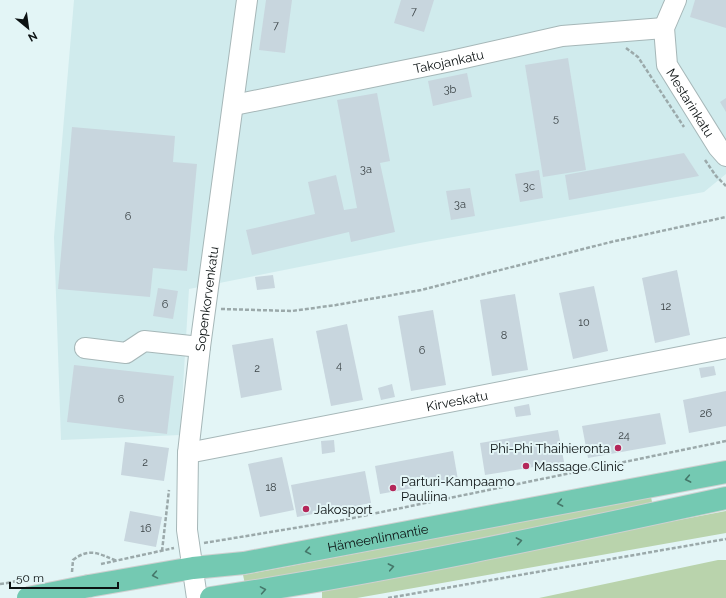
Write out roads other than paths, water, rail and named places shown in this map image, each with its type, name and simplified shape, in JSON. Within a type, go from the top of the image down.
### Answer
[{"type":"main road","name":"Hämeenlinnantie","points":[[28,598],[193,568],[259,560],[726,472]]},
{"type":"main road","points":[[211,598],[358,573],[596,526],[726,498]]},
{"type":"street","name":"Sopenkorvenkatu","points":[[197,598],[187,530],[188,453],[200,347],[234,105],[240,44],[247,0]]},
{"type":"street","name":"Mestarinkatu","points":[[676,0],[664,28],[667,65],[718,147],[726,156]]},
{"type":"street","name":"Takojankatu","points":[[234,105],[451,61],[562,36],[664,28]]},
{"type":"street","points":[[86,348],[126,353],[144,341],[200,347]]},
{"type":"street","name":"Kirveskatu","points":[[188,453],[726,348]]},
{"type":"place","name":"Phi-Phi Thaihieronta","points":[[618,448]]},
{"type":"place","name":"Massage Clinic","points":[[526,466]]},
{"type":"place","name":"Parturi-Kampaamo Pauliina","points":[[393,488]]},
{"type":"place","name":"Jakosport","points":[[306,509]]}]
